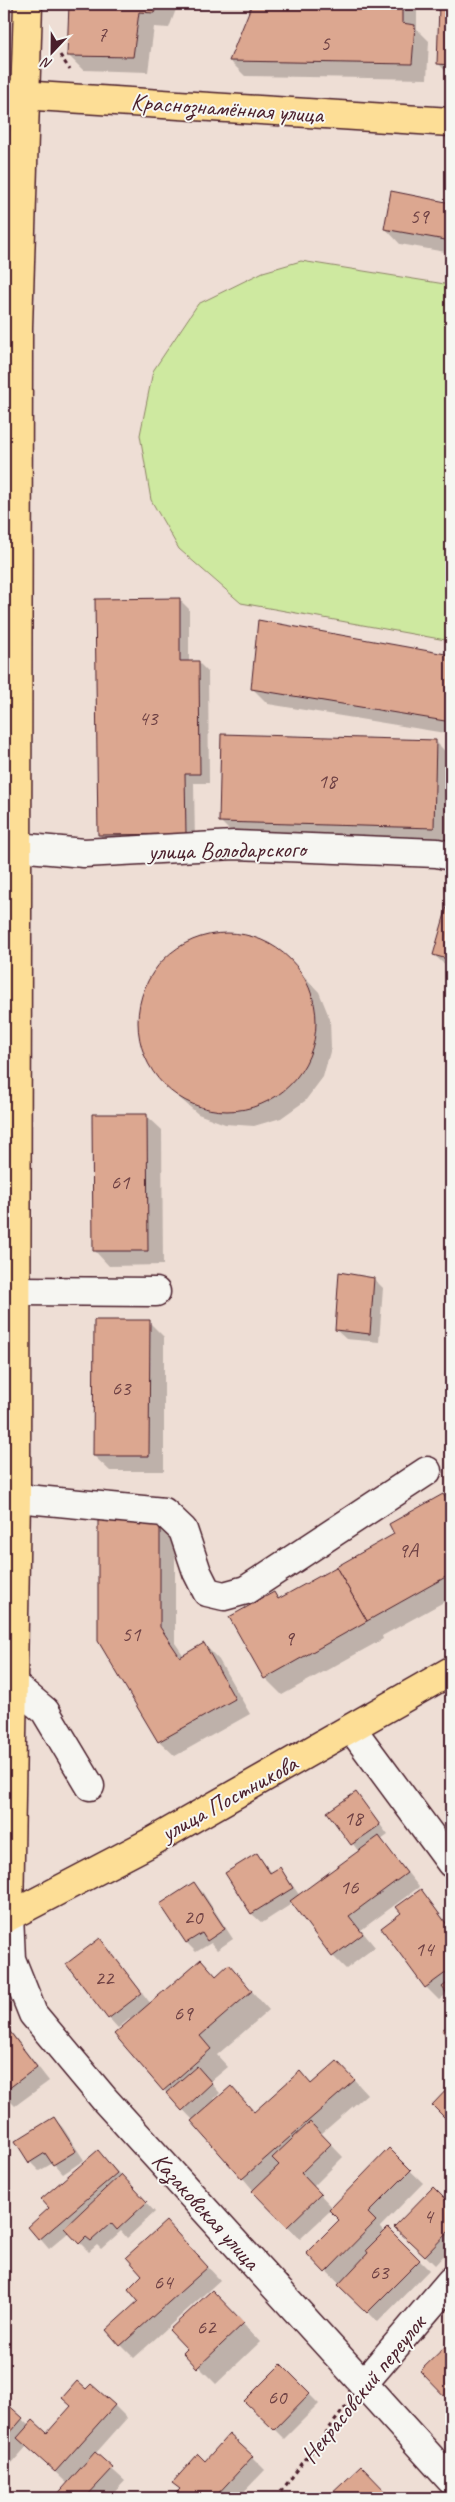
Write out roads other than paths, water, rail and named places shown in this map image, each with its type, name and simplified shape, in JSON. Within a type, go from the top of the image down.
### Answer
[{"type":"main road","points":[[6,1918],[13,1684],[17,1291],[10,1178],[11,327],[15,94],[28,4]]},
{"type":"main road","name":"Краснознамённая улица","points":[[15,94],[451,122]]},
{"type":"main road","name":"улица Постникова","points":[[6,1918],[153,1841],[352,1730],[451,1671]]},
{"type":"street","name":"улица Володарского","points":[[11,844],[84,853],[236,846],[437,853],[451,856]]},
{"type":"street","points":[[17,1291],[156,1292]]},
{"type":"street","points":[[16,1498],[132,1507],[164,1512],[183,1530],[198,1572],[208,1592],[224,1596],[246,1590],[427,1471]]},
{"type":"street","points":[[13,1684],[46,1711],[90,1786]]},
{"type":"street","points":[[352,1730],[451,1863]]},
{"type":"street","name":"Казаковская улица","points":[[6,1918],[11,1959],[33,2014],[105,2100],[451,2480]]},
{"type":"street","name":"Некрасовский переулок","points":[[363,2384],[451,2281]]}]
